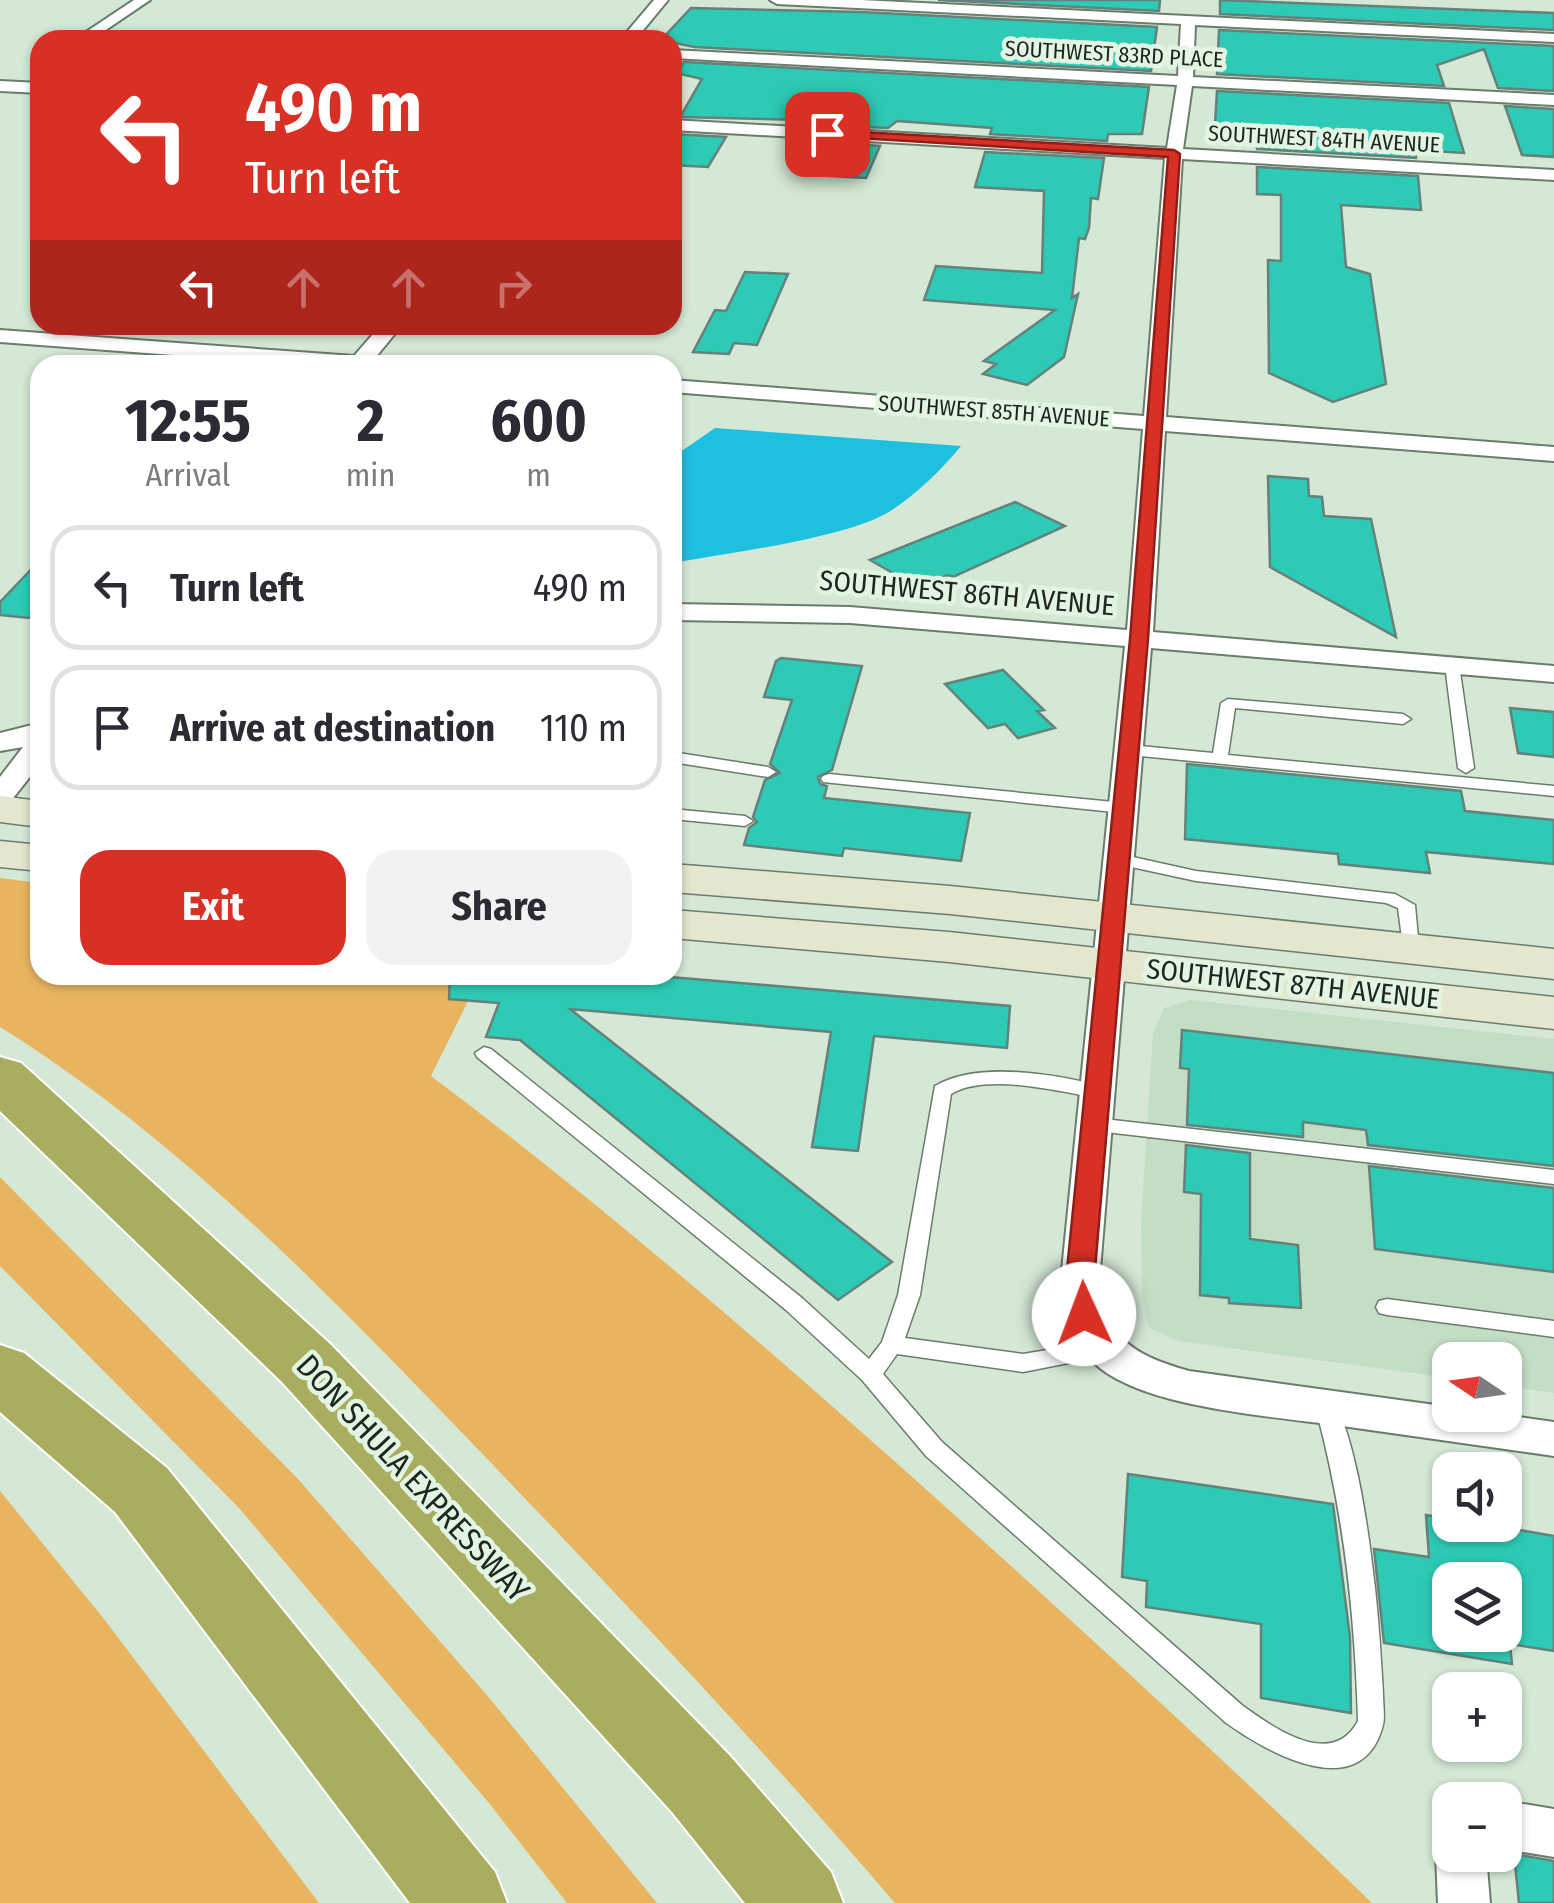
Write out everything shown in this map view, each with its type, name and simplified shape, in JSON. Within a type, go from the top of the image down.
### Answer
[{"type":"highway","name":"DON SHULA EXPRESSWAY","points":[[0,1077],[306,1363],[701,1784],[800,1903]]},
{"type":"highway","points":[[0,1372],[141,1490],[464,1903]]},
{"type":"main road","points":[[0,854],[30,857]]},
{"type":"main road","name":"SOUTHWEST 87TH AVENUE","points":[[682,879],[1112,940],[1554,1013]]},
{"type":"main road","name":"SOUTHWEST 87TH AVENUE","points":[[682,924],[1410,948],[1554,964]]},
{"type":"street","points":[[96,30],[144,0]]},
{"type":"street","points":[[635,30],[660,0]]},
{"type":"street","points":[[777,0],[1554,38]]},
{"type":"street","points":[[1188,20],[1174,154],[1130,750],[1080,1294],[1084,1314],[1101,1349],[1141,1372],[1188,1387],[1554,1439]]},
{"type":"street","name":"SOUTHWEST 83RD PLACE","points":[[682,55],[1554,100]]},
{"type":"street","points":[[2,86],[30,72]]},
{"type":"street","points":[[2,86],[30,87]]},
{"type":"street","name":"SOUTHWEST 84TH AVENUE","points":[[682,125],[1554,174]]},
{"type":"street","points":[[367,355],[384,335]]},
{"type":"street","points":[[0,336],[244,355]]},
{"type":"street","name":"SOUTHWEST 85TH AVENUE","points":[[682,387],[1554,454]]},
{"type":"street","name":"SOUTHWEST 86TH AVENUE","points":[[682,612],[812,612],[1554,674]]},
{"type":"street","points":[[0,742],[30,734]]},
{"type":"street","points":[[10,796],[30,762]]},
{"type":"street","points":[[1522,1828],[1554,1833]]},
{"type":"street","points":[[1462,1872],[1464,1903]]},
{"type":"lane","points":[[1452,664],[1466,768]]},
{"type":"lane","points":[[1220,758],[1228,703],[1403,719]]},
{"type":"lane","points":[[1130,750],[1554,791]]},
{"type":"lane","points":[[682,759],[768,772]]},
{"type":"lane","points":[[830,778],[1124,808]]},
{"type":"lane","points":[[682,815],[744,821]]},
{"type":"lane","points":[[1119,858],[1196,876],[1389,898],[1406,905],[1410,948]]},
{"type":"lane","points":[[484,1054],[794,1304],[870,1374],[934,1449],[1234,1714],[1266,1737],[1296,1750],[1336,1757],[1353,1751],[1366,1738],[1371,1723],[1364,1588],[1355,1514],[1327,1408]]},
{"type":"lane","points":[[870,1374],[892,1344],[909,1295],[942,1092],[956,1080],[981,1078],[1097,1108],[1554,1178]]},
{"type":"lane","points":[[1386,1307],[1554,1329]]},
{"type":"lane","points":[[892,1344],[1024,1363],[1101,1349]]},
{"type":"shaded area","points":[[0,878],[30,882],[30,985],[476,985],[431,1076],[622,1227],[808,1385],[1097,1644],[1372,1903],[895,1903],[632,1612],[305,1273],[128,1117],[0,1027]]},
{"type":"shaded area","points":[[1191,1000],[1554,1039],[1554,1393],[1522,1388],[1522,1342],[1432,1342],[1432,1376],[1179,1341],[1149,1328],[1142,1294],[1141,1223],[1153,1033],[1164,1008]]},
{"type":"shaded area","points":[[0,1177],[298,1479],[486,1694],[657,1903],[567,1903],[489,1803],[239,1508],[0,1266]]},
{"type":"shaded area","points":[[0,1491],[104,1619],[319,1903],[0,1903]]},
{"type":"water","points":[[715,428],[961,446],[911,496],[873,520],[787,543],[682,561],[682,451]]},
{"type":"building","points":[[938,0],[1160,0],[1159,11]]},
{"type":"building","points":[[1220,0],[1554,13],[1554,30],[1220,14]]},
{"type":"building","points":[[691,8],[1157,27],[1151,71],[694,47],[682,44],[682,30],[670,30]]},
{"type":"building","points":[[1219,30],[1554,46],[1554,91],[1498,88],[1484,49],[1437,65],[1444,86],[1217,74]]},
{"type":"building","points":[[682,65],[1149,87],[1142,134],[1108,134],[1107,141],[990,134],[992,128],[897,121],[888,128],[840,126],[842,121],[682,117],[702,79],[682,74]]},
{"type":"building","points":[[1217,91],[1449,103],[1464,153],[1415,150],[1416,158],[1257,149],[1257,143],[1214,141]]},
{"type":"building","points":[[1505,106],[1554,109],[1554,157],[1522,155]]},
{"type":"building","points":[[682,135],[726,137],[708,167],[682,166]]},
{"type":"building","points":[[831,143],[880,146],[866,178],[815,175]]},
{"type":"building","points":[[985,152],[1104,158],[1098,199],[1091,198],[1089,228],[1085,239],[1079,238],[1072,298],[1078,294],[1064,357],[1027,385],[983,374],[996,364],[984,361],[1055,310],[924,300],[936,266],[1042,273],[1044,191],[975,187]]},
{"type":"building","points":[[1257,167],[1418,176],[1421,210],[1341,205],[1346,267],[1370,274],[1386,384],[1333,402],[1269,373],[1268,260],[1281,261],[1281,195],[1257,194]]},
{"type":"building","points":[[745,272],[788,274],[757,345],[734,343],[729,354],[693,352],[715,310],[726,311]]},
{"type":"building","points":[[1268,476],[1308,479],[1309,496],[1322,497],[1324,516],[1371,519],[1396,637],[1270,567]]},
{"type":"building","points":[[1015,502],[1065,526],[953,577],[948,575],[918,587],[870,560]]},
{"type":"building","points":[[30,570],[29,618],[0,615],[0,602]]},
{"type":"building","points":[[781,658],[862,666],[832,770],[818,777],[820,784],[827,786],[824,798],[970,813],[961,861],[844,848],[842,856],[744,845],[749,828],[757,822],[753,817],[765,780],[780,773],[770,764],[792,700],[764,697],[776,661]]},
{"type":"building","points":[[1003,670],[1044,710],[1037,711],[1055,728],[1018,738],[1005,724],[988,728],[945,684]]},
{"type":"building","points":[[1510,708],[1554,712],[1554,757],[1518,753]]},
{"type":"building","points":[[1187,764],[1461,791],[1465,811],[1554,820],[1554,864],[1426,852],[1430,873],[1339,864],[1338,854],[1185,839]]},
{"type":"building","points":[[682,978],[1010,1006],[1007,1048],[874,1036],[858,1151],[812,1147],[831,1032],[570,1009],[892,1262],[838,1300],[520,1040],[486,1037],[499,1003],[449,999],[450,985],[682,985]]},
{"type":"building","points":[[1182,1030],[1554,1073],[1554,1166],[1368,1145],[1366,1130],[1303,1122],[1303,1137],[1187,1125],[1189,1069],[1180,1068]]},
{"type":"building","points":[[1186,1145],[1250,1153],[1250,1239],[1298,1245],[1301,1308],[1229,1303],[1229,1298],[1200,1295],[1201,1194],[1184,1192]]},
{"type":"building","points":[[1369,1166],[1554,1188],[1554,1272],[1375,1249]]},
{"type":"building","points":[[1128,1474],[1333,1504],[1350,1637],[1351,1713],[1261,1698],[1261,1624],[1146,1607],[1147,1581],[1122,1577]]},
{"type":"building","points":[[1426,1515],[1432,1516],[1432,1542],[1522,1542],[1522,1530],[1554,1536],[1554,1651],[1522,1646],[1522,1562],[1432,1562],[1432,1651],[1384,1643],[1374,1549],[1429,1557]]},
{"type":"building","points":[[1439,1652],[1511,1652],[1512,1664]]},
{"type":"building","points":[[1522,1855],[1554,1861],[1554,1903],[1519,1903],[1516,1872],[1522,1872]]},
{"type":"route","points":[[827,134],[1174,154],[1139,639],[1081,1270],[1084,1314]]}]
